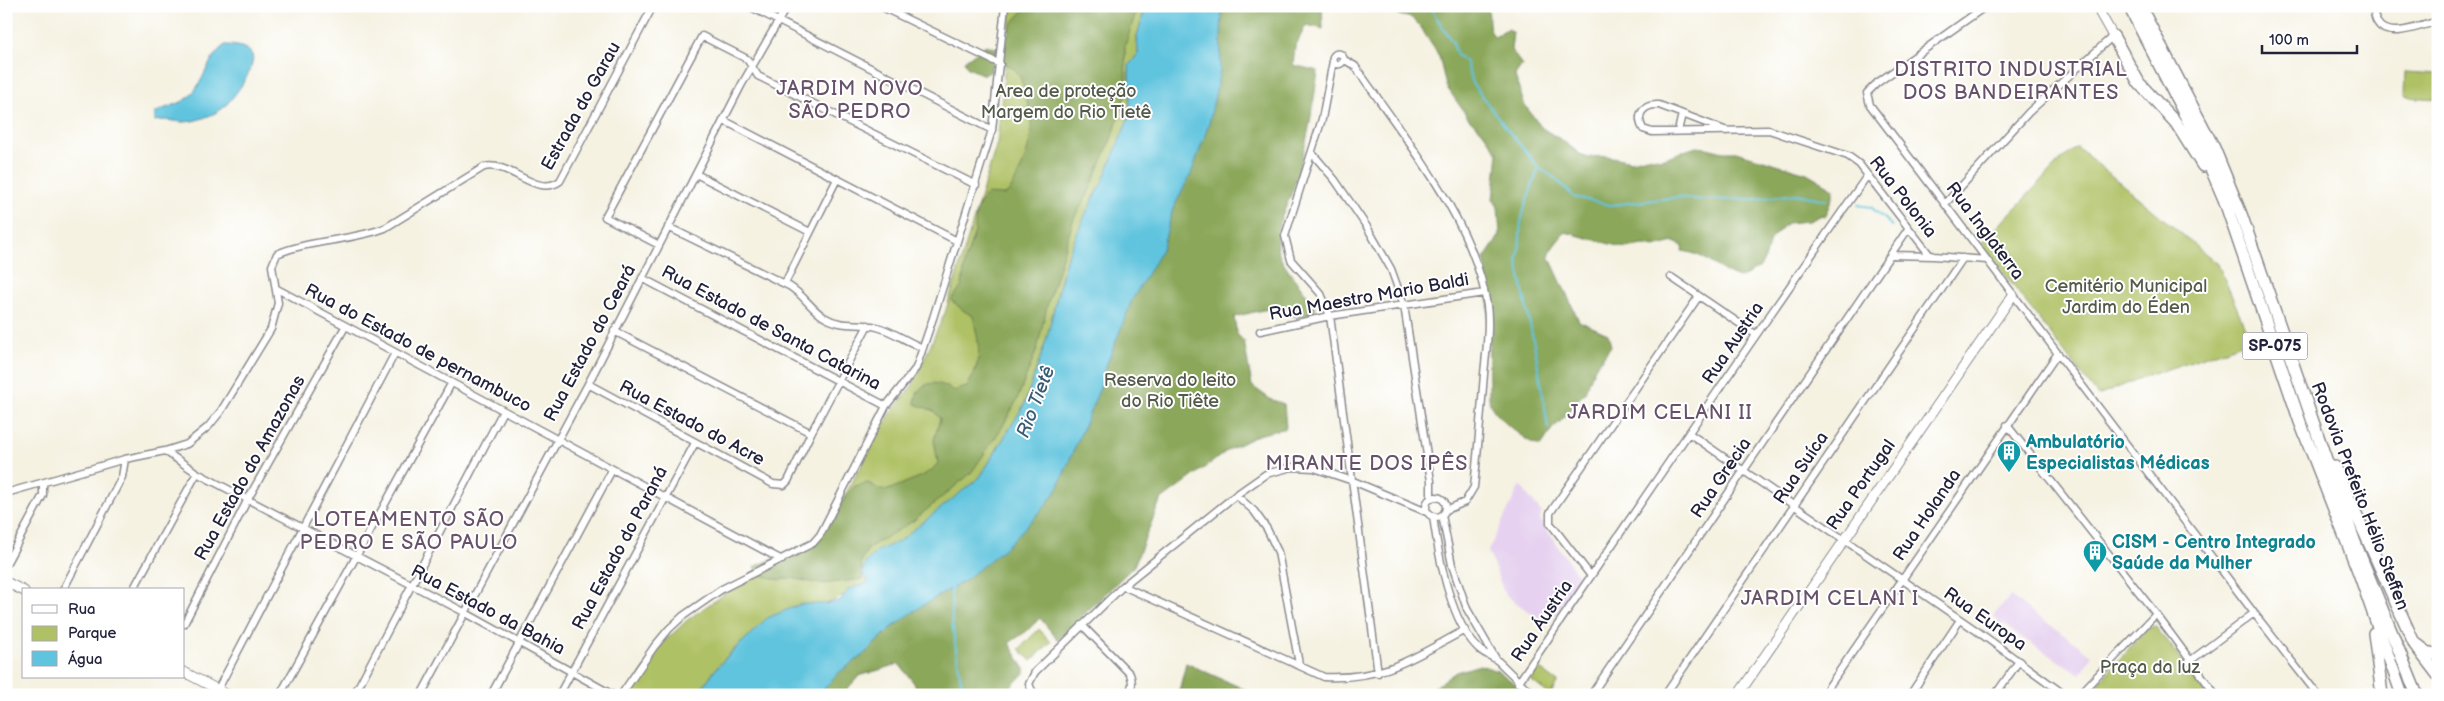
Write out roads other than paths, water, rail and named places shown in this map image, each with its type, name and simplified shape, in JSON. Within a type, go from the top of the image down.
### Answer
[{"type":"highway","name":"Rodovia Prefeito Hélio Steffen","points":[[2129,6],[2203,150],[2224,199],[2300,422],[2359,573],[2402,695]]},
{"type":"highway","name":"Rodovia Prefeito Hélio Steffen","points":[[2140,6],[2214,148],[2241,214],[2354,540],[2417,695]]},
{"type":"highway","points":[[2113,36],[2139,83],[2186,135],[2212,184],[2224,199]]},
{"type":"highway","points":[[2305,401],[2419,652],[2438,675]]},
{"type":"highway","points":[[2359,573],[2376,640],[2382,695]]},
{"type":"highway","points":[[2411,635],[2422,649],[2438,655]]},
{"type":"street","name":"Estrada do Garau","points":[[277,289],[273,274],[273,261],[277,254],[367,234],[385,228],[484,167],[501,166],[544,187],[554,185],[560,181],[653,6]]},
{"type":"street","points":[[749,6],[992,130]]},
{"type":"street","name":"Rua Estado do Ceará","points":[[421,695],[556,440],[588,384],[724,120],[780,22],[787,6]]},
{"type":"street","points":[[880,6],[1000,64]]},
{"type":"street","points":[[621,695],[659,641],[684,616],[722,589],[807,548],[820,535],[886,406],[916,368],[992,130],[1005,6]]},
{"type":"street","name":"Rua Inglaterra","points":[[1986,6],[1876,83],[1868,93],[1874,112],[1946,203],[2013,295],[2318,695]]},
{"type":"street","points":[[1946,203],[2029,112],[2113,36],[2096,6]]},
{"type":"street","points":[[2373,6],[2376,21],[2382,29],[2392,32],[2438,21]]},
{"type":"street","points":[[659,245],[605,218],[702,36],[747,59],[758,76],[976,185]]},
{"type":"street","points":[[1034,695],[1029,684],[1035,672],[1082,625],[1123,586],[1236,495],[1266,474],[1292,467],[1314,468],[1353,481],[1431,515],[1444,512],[1465,502],[1474,487],[1487,333],[1487,307],[1477,267],[1462,229],[1442,192],[1355,66],[1343,59],[1341,54],[1336,53],[1322,119],[1288,224],[1286,236],[1292,260],[1321,294],[1330,316],[1353,481],[1378,673]]},
{"type":"street","name":"Rua Polonia","points":[[1682,114],[1659,105],[1650,105],[1643,108],[1640,116],[1643,129],[1652,132],[1769,130],[1848,156],[1859,164],[1925,250],[1934,256],[1988,260]]},
{"type":"street","points":[[1678,131],[1682,114],[1727,131]]},
{"type":"street","points":[[724,120],[957,241]]},
{"type":"street","points":[[1312,153],[1336,180],[1367,227],[1391,269],[1404,305],[1431,481],[1436,500],[1444,512],[1452,565],[1467,609],[1497,660],[1518,683],[1535,695]]},
{"type":"street","points":[[696,174],[810,232]]},
{"type":"street","name":"Rua Austria","points":[[1591,576],[1690,434],[1755,334],[1867,176]]},
{"type":"street","points":[[785,284],[837,179]]},
{"type":"street","points":[[668,227],[785,284],[802,294],[814,309],[831,321],[853,326],[868,325],[879,327],[923,348]]},
{"type":"street","name":"Rua Grecia","points":[[1591,695],[1908,229]]},
{"type":"street","points":[[1892,255],[1934,256]]},
{"type":"street","name":"Rua Suíca","points":[[1665,695],[1963,258]]},
{"type":"street","points":[[1671,277],[1755,334]]},
{"type":"street","name":"Rua Estado de Santa Catarina","points":[[642,278],[886,406]]},
{"type":"street","points":[[6,493],[125,459],[165,451],[192,440],[208,427],[221,411],[271,330],[278,303],[277,289]]},
{"type":"street","name":"Rua do Estado de pernambuco","points":[[277,289],[782,560]]},
{"type":"street","name":"Rua Maestro Mario Baldi","points":[[1260,331],[1330,316],[1484,293]]},
{"type":"street","name":"Rua Portugal","points":[[1738,695],[2013,295]]},
{"type":"street","points":[[1591,576],[1550,523],[1550,513],[1699,296]]},
{"type":"street","points":[[614,331],[811,433],[868,325]]},
{"type":"street","name":"Rua Estado do Amazonas","points":[[185,622],[248,499],[345,327]]},
{"type":"street","points":[[218,689],[395,353]]},
{"type":"street","name":"Rua Holanda","points":[[1824,695],[2058,353]]},
{"type":"street","points":[[280,695],[451,384]]},
{"type":"street","name":"Rua Estado do Acre","points":[[588,384],[773,484],[784,485],[788,482],[811,433]]},
{"type":"street","points":[[354,695],[503,411]]},
{"type":"street","points":[[2007,425],[2156,614],[2216,695]]},
{"type":"street","name":"Rua Europa","points":[[1690,434],[2019,661],[2065,695]]},
{"type":"street","name":"Rua Estado do Paraná","points":[[559,695],[664,497],[695,443]]},
{"type":"street","name":"Rua Estado da Bahia","points":[[165,451],[197,473],[464,612],[613,695]]},
{"type":"street","points":[[64,588],[122,476],[125,459]]},
{"type":"street","points":[[490,695],[612,470]]},
{"type":"street","points":[[134,588],[197,473]]},
{"type":"street","points":[[6,564],[43,495],[43,483]]},
{"type":"street","points":[[1236,495],[1254,511],[1267,529],[1278,552],[1299,664]]},
{"type":"street","points":[[1407,503],[1436,500],[1465,502]]},
{"type":"street","points":[[1436,500],[1427,507],[1431,515],[1440,566],[1465,630],[1479,649],[1497,660]]},
{"type":"street","name":"Rua Áustria","points":[[1518,683],[1591,576]]},
{"type":"street","points":[[6,582],[22,590]]},
{"type":"street","points":[[1123,586],[1299,664],[1324,677],[1346,678],[1378,673],[1399,666],[1465,630]]},
{"type":"street","points":[[2190,660],[2254,613]]},
{"type":"street","points":[[2079,695],[2156,614]]},
{"type":"street","points":[[1910,695],[1960,620]]},
{"type":"street","points":[[1082,625],[1130,674],[1131,690],[1127,695]]},
{"type":"street","points":[[1996,695],[2019,661]]},
{"type":"street","points":[[185,672],[228,695]]},
{"type":"water","name":"Rio Tietê","points":[[1146,6],[1222,6],[1220,71],[1209,124],[1191,174],[1173,209],[1162,249],[1132,300],[1103,374],[1100,388],[1057,490],[1039,513],[1005,548],[964,581],[920,607],[890,629],[862,656],[837,674],[819,695],[696,695],[719,665],[767,618],[801,604],[826,604],[841,600],[849,589],[868,583],[867,577],[862,573],[866,562],[877,551],[898,542],[980,477],[1024,405],[1046,341],[1066,260],[1086,213],[1102,183],[1130,115],[1129,65],[1138,54],[1137,36]]},
{"type":"water","points":[[225,45],[243,47],[251,53],[253,59],[248,75],[230,101],[219,111],[196,120],[187,122],[155,121],[155,113],[190,96],[214,56]]},
{"type":"waterway","points":[[1429,6],[1453,43],[1457,55],[1466,62],[1472,83],[1539,168],[1555,178],[1574,197],[1611,205],[1679,197],[1703,200],[1756,199],[1796,194],[1826,200]]},
{"type":"waterway","points":[[1539,168],[1529,194],[1520,227],[1517,261],[1536,354],[1548,428]]},
{"type":"waterway","points":[[1858,205],[1871,207],[1892,226]]},
{"type":"waterway","points":[[951,588],[952,623],[963,695]]},
{"type":"place","name":"Ambulatório Especialistas Médicas","points":[[2009,473]]},
{"type":"place","name":"CISM - Centro Integrado Saúde da Mulher","points":[[2095,573]]},
{"type":"district","name":"DISTRITO INDUSTRIAL DOS BANDEIRANTES","points":[[2011,82]]},
{"type":"district","name":"JARDIM NOVO SÃO PEDRO","points":[[850,100]]},
{"type":"district","name":"JARDIM CELANI II","points":[[1660,413]]},
{"type":"district","name":"MIRANTE DOS IPÊS","points":[[1367,464]]},
{"type":"district","name":"LOTEAMENTO SÃO PEDRO E SÃO PAULO","points":[[409,532]]},
{"type":"district","name":"JARDIM CELANI I","points":[[1830,599]]},
{"type":"park label","name":"Area de proteção Margem do Rio Tietê","points":[[1066,101]]},
{"type":"park label","name":"Cemitério Municipal Jardim do Éden","points":[[2126,296]]},
{"type":"park label","name":"Reserva do leito do Rio Tiête","points":[[1170,390]]},
{"type":"park label","name":"Praça da luz","points":[[2150,667]]}]
